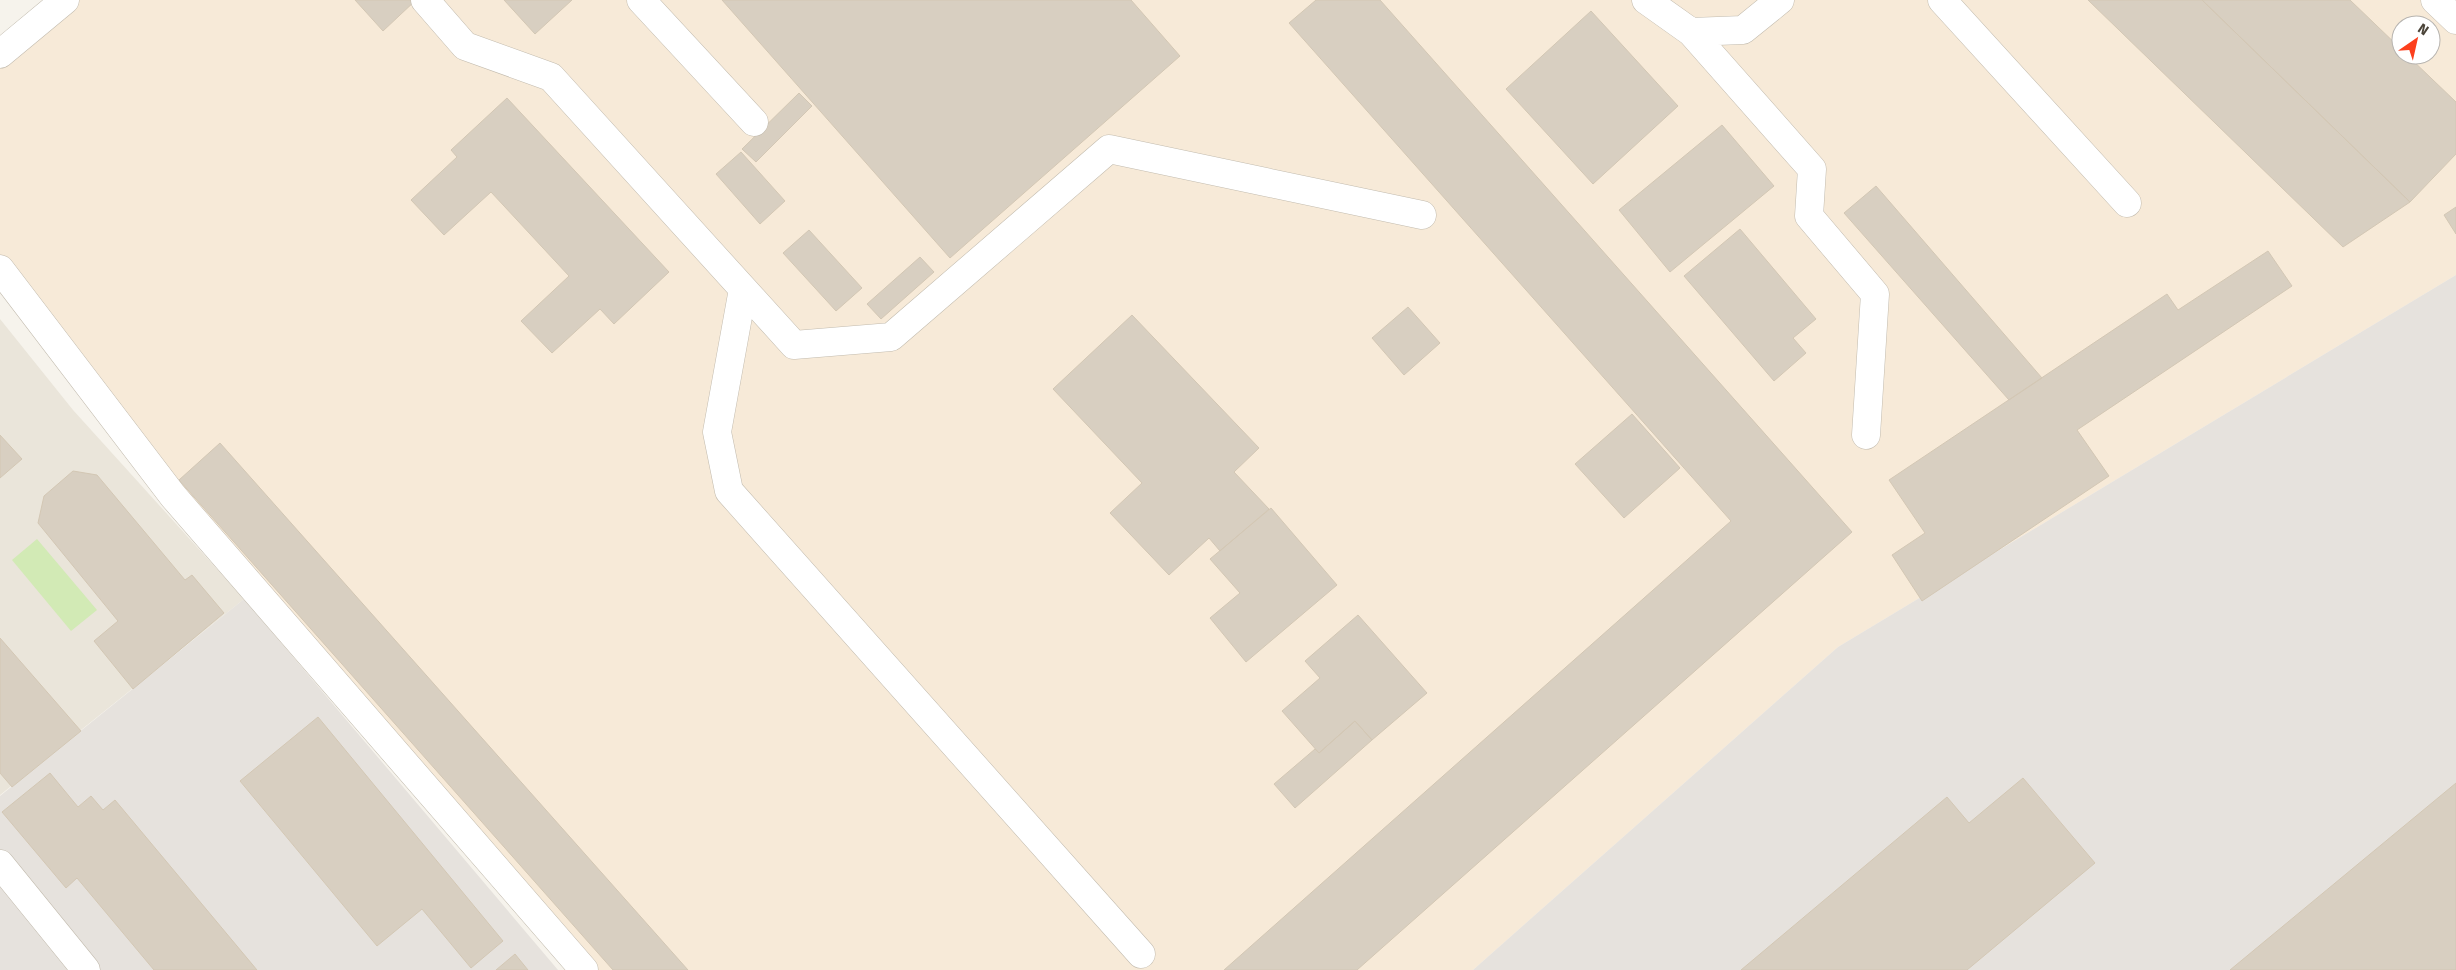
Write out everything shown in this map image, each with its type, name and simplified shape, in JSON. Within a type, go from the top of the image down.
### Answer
[{"type":"street","points":[[0,54],[65,0]]},
{"type":"street","points":[[426,0],[465,46],[551,77],[794,345],[891,337],[1109,148],[1422,215]]},
{"type":"street","points":[[641,0],[754,122]]},
{"type":"street","points":[[1646,0],[1691,32],[1812,169],[1809,216],[1874,294],[1866,436]]},
{"type":"street","points":[[1691,32],[1743,30],[1780,0]]},
{"type":"street","points":[[1942,0],[2128,202]]},
{"type":"street","points":[[2435,0],[2456,20]]},
{"type":"street","points":[[0,269],[173,496],[584,970]]},
{"type":"street","points":[[743,289],[717,432],[729,491],[1141,954]]},
{"type":"street","points":[[0,864],[86,970]]},
{"type":"shaded area","points":[[65,0],[2456,0],[2456,275],[1838,647],[1473,970],[598,970],[173,496],[0,269],[0,54]]},
{"type":"shaded area","points":[[2456,275],[2456,970],[1473,970],[1838,647]]},
{"type":"shaded area","points":[[0,319],[73,410],[244,599],[0,795]]},
{"type":"shaded area","points":[[244,599],[558,970],[0,970],[0,796]]},
{"type":"green space","points":[[37,539],[97,610],[71,631],[12,560]]},
{"type":"building","points":[[355,0],[416,0],[383,31]]},
{"type":"building","points":[[504,0],[572,0],[535,34]]},
{"type":"building","points":[[722,0],[1131,0],[1180,56],[950,258]]},
{"type":"building","points":[[1316,0],[1380,0],[1852,532],[1357,970],[1224,970],[1731,521],[1289,23]]},
{"type":"building","points":[[2088,0],[2202,0],[2410,202],[2343,247]]},
{"type":"building","points":[[2202,0],[2350,0],[2391,39],[2391,65],[2417,65],[2456,102],[2456,154],[2410,202]]},
{"type":"building","points":[[1591,11],[1678,106],[1593,184],[1506,89]]},
{"type":"building","points":[[799,93],[812,106],[756,162],[742,149]]},
{"type":"building","points":[[507,98],[669,272],[614,324],[600,309],[552,353],[521,321],[569,276],[491,192],[444,235],[411,200],[457,157],[451,150]]},
{"type":"building","points":[[1722,125],[1774,186],[1670,272],[1619,210]]},
{"type":"building","points":[[741,152],[785,201],[760,224],[716,174]]},
{"type":"building","points":[[1876,186],[2042,378],[2009,400],[1844,213]]},
{"type":"building","points":[[2456,207],[2456,234],[2444,215]]},
{"type":"building","points":[[1740,229],[1816,319],[1793,338],[1806,353],[1774,381],[1684,276]]},
{"type":"building","points":[[809,230],[862,288],[836,311],[783,253]]},
{"type":"building","points":[[2268,251],[2292,286],[2077,430],[2109,476],[1922,601],[1892,555],[1925,533],[1889,480],[2167,294],[2178,310]]},
{"type":"building","points":[[920,257],[934,272],[881,319],[867,304]]},
{"type":"building","points":[[1408,307],[1440,343],[1404,375],[1372,338]]},
{"type":"building","points":[[1132,315],[1259,448],[1234,472],[1269,509],[1220,551],[1209,538],[1169,575],[1110,513],[1142,483],[1053,389]]},
{"type":"building","points":[[1632,414],[1680,468],[1624,518],[1575,464]]},
{"type":"building","points":[[0,435],[22,459],[0,478]]},
{"type":"building","points":[[220,443],[688,970],[613,970],[179,480]]},
{"type":"building","points":[[73,471],[97,475],[185,580],[192,575],[224,613],[133,689],[94,641],[118,621],[38,523],[44,496]]},
{"type":"building","points":[[1271,508],[1337,585],[1246,662],[1210,618],[1240,593],[1210,559]]},
{"type":"building","points":[[1358,615],[1427,693],[1372,740],[1355,721],[1319,753],[1282,711],[1320,678],[1305,661]]},
{"type":"building","points":[[0,638],[81,731],[12,787],[0,773]]},
{"type":"building","points":[[318,717],[503,941],[471,968],[422,909],[377,946],[240,781]]},
{"type":"building","points":[[1355,721],[1372,740],[1295,808],[1274,784],[1315,749],[1319,753]]},
{"type":"building","points":[[50,773],[78,807],[91,796],[103,810],[115,800],[257,970],[154,970],[77,878],[66,888],[2,812]]},
{"type":"building","points":[[2023,778],[2095,863],[1967,970],[1741,970],[1947,797],[1969,823]]},
{"type":"building","points":[[2456,783],[2456,970],[2230,970]]},
{"type":"building","points":[[515,954],[528,970],[496,970]]}]
